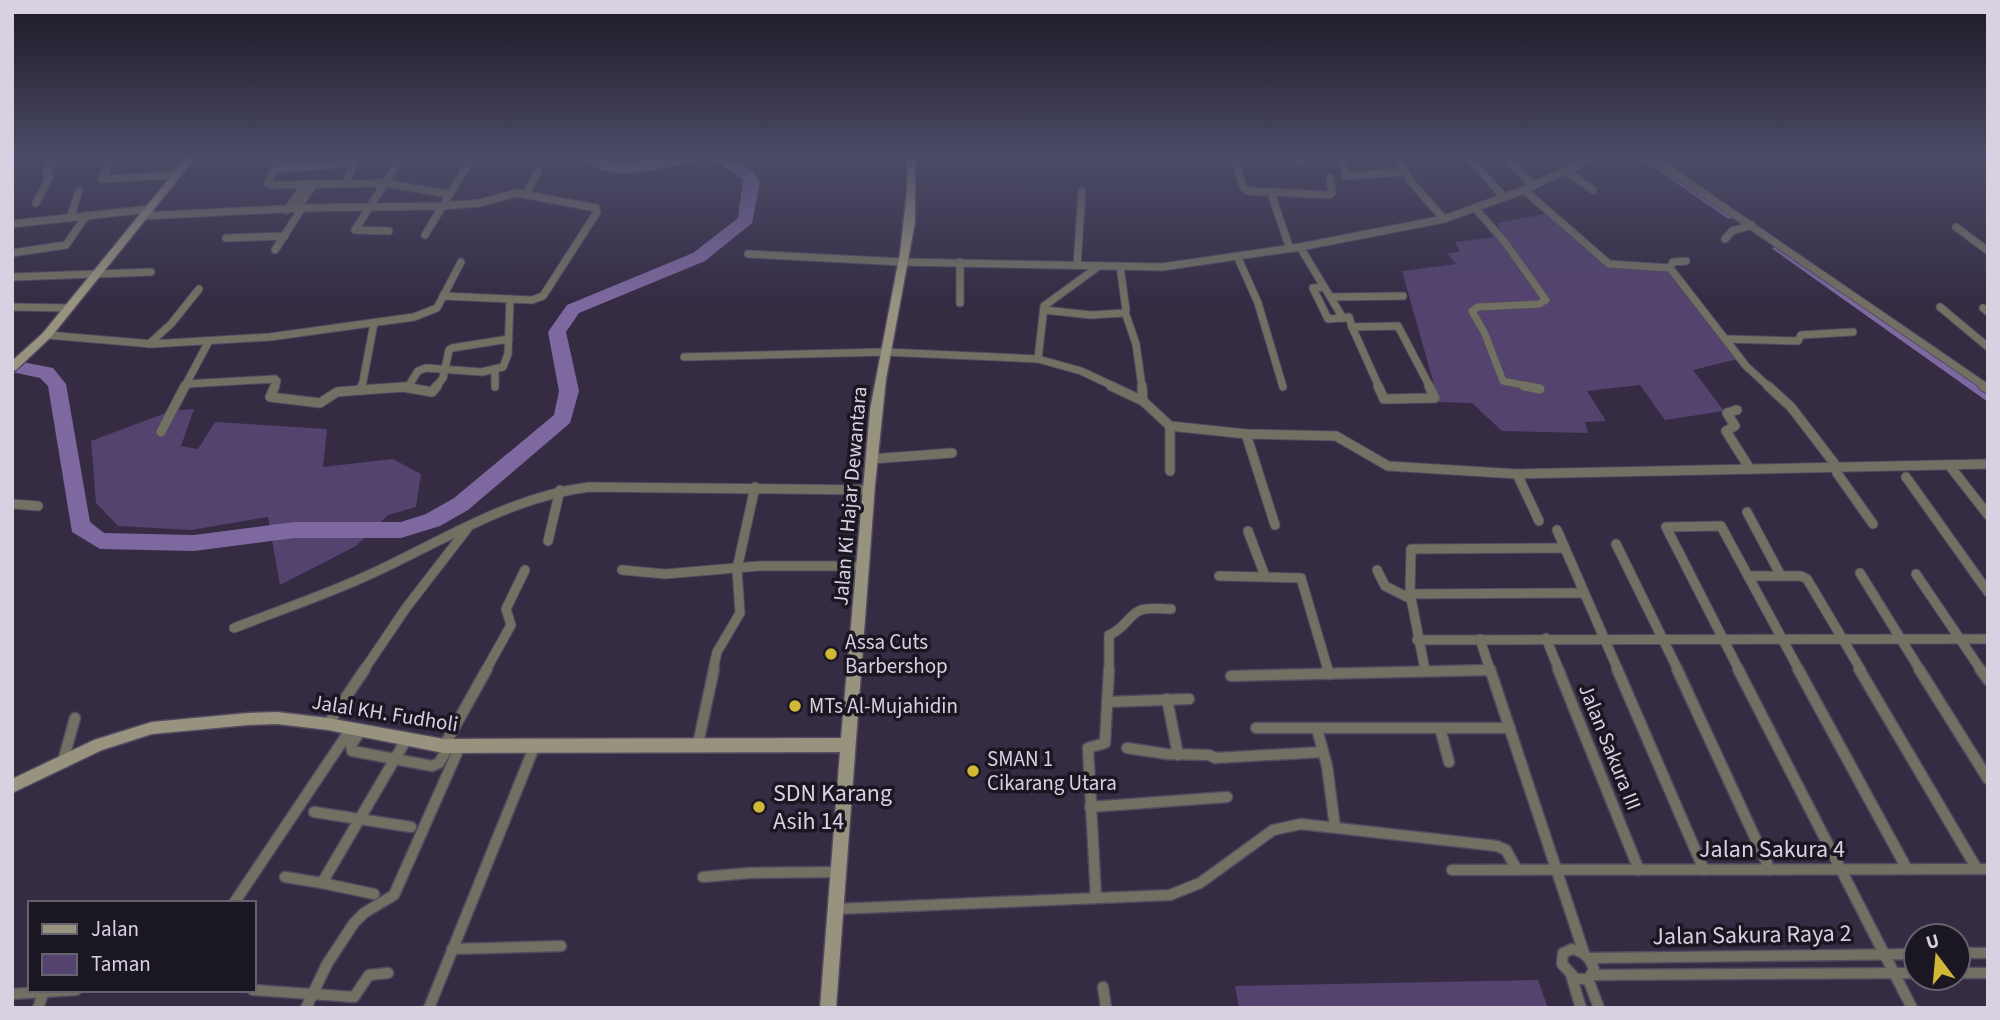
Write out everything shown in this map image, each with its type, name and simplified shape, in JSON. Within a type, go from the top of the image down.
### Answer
[{"type":"main road","name":"Jalan Ki Hajar Dewantara","points":[[828,1008],[871,459],[885,352],[903,262],[910,206]]},
{"type":"main road","points":[[12,367],[47,335],[147,212]]},
{"type":"main road","name":"Jalal KH. Fudholi","points":[[12,786],[63,761],[130,734],[177,723],[277,718],[328,724],[355,731],[451,746],[849,745]]},
{"type":"street","points":[[70,218],[74,206]]},
{"type":"street","points":[[147,212],[152,206]]},
{"type":"street","points":[[287,210],[290,206]]},
{"type":"street","points":[[275,250],[302,206]]},
{"type":"street","points":[[425,235],[441,206]]},
{"type":"street","points":[[12,225],[147,212],[446,206]]},
{"type":"street","points":[[443,296],[535,300],[543,296],[597,212],[590,206]]},
{"type":"street","points":[[1077,265],[1081,206]]},
{"type":"street","points":[[1275,206],[1290,249]]},
{"type":"street","points":[[1433,206],[1444,219]]},
{"type":"street","points":[[748,254],[903,262],[1178,266],[1290,249],[1444,219],[1481,206]]},
{"type":"street","points":[[1542,206],[1609,264],[1670,268],[1746,366],[1791,407],[1873,524]]},
{"type":"street","points":[[1722,206],[1988,390]]},
{"type":"street","points":[[370,207],[355,231],[389,231]]},
{"type":"street","points":[[1475,208],[1504,241],[1546,300],[1539,304],[1478,307],[1472,311],[1485,334],[1503,381],[1540,389]]},
{"type":"street","points":[[12,253],[66,245],[86,216]]},
{"type":"street","points":[[1725,239],[1732,231],[1751,225]]},
{"type":"street","points":[[1956,227],[1988,251]]},
{"type":"street","points":[[226,238],[285,236]]},
{"type":"street","points":[[1300,247],[1343,318]]},
{"type":"street","points":[[1238,258],[1258,303],[1283,387]]},
{"type":"street","points":[[1670,268],[1673,262],[1686,261]]},
{"type":"street","points":[[47,335],[149,344],[209,341],[283,335],[426,314],[437,308],[461,262]]},
{"type":"street","points":[[960,262],[960,303]]},
{"type":"street","points":[[1038,359],[1045,305],[1099,265]]},
{"type":"street","points":[[1120,266],[1125,312],[1133,328],[1138,353],[1143,401]]},
{"type":"street","points":[[12,277],[151,272]]},
{"type":"street","points":[[1324,287],[1312,288],[1328,319],[1349,317],[1352,327],[1384,399],[1435,398],[1398,326],[1352,327]]},
{"type":"street","points":[[149,344],[171,324],[199,289]]},
{"type":"street","points":[[1332,297],[1403,296]]},
{"type":"street","points":[[408,388],[421,369],[437,367],[468,372],[495,370],[505,363],[509,339],[510,299]]},
{"type":"street","points":[[12,307],[69,308]]},
{"type":"street","points":[[1940,307],[1988,347]]},
{"type":"street","points":[[1044,310],[1089,314],[1125,312]]},
{"type":"street","points":[[361,390],[374,323]]},
{"type":"street","points":[[1725,339],[1798,341],[1799,336],[1853,332]]},
{"type":"street","points":[[186,384],[275,379],[277,381],[270,397],[300,402],[323,402],[337,392],[361,390],[408,388],[432,392],[438,387],[446,369],[449,350],[509,339]]},
{"type":"street","points":[[161,432],[209,341]]},
{"type":"street","points":[[684,358],[885,352],[1038,359],[1081,371],[1143,401],[1170,426],[1246,434],[1336,436],[1388,466],[1517,474],[1988,464]]},
{"type":"street","points":[[495,370],[495,388]]},
{"type":"street","points":[[1737,410],[1727,413],[1735,426],[1726,431],[1750,469]]},
{"type":"street","points":[[1170,426],[1170,471]]},
{"type":"street","points":[[1246,434],[1275,525]]},
{"type":"street","points":[[871,459],[951,453]]},
{"type":"street","points":[[1949,465],[1984,505],[1988,515]]},
{"type":"street","points":[[1517,474],[1539,520]]},
{"type":"street","points":[[1906,477],[1988,592]]},
{"type":"street","points":[[234,628],[374,573],[470,526],[560,490],[589,486],[869,490]]},
{"type":"street","points":[[698,744],[717,652],[740,613],[737,569],[755,487]]},
{"type":"street","points":[[548,541],[560,490]]},
{"type":"street","points":[[12,504],[38,506]]},
{"type":"street","points":[[1748,512],[1781,576]]},
{"type":"street","points":[[328,724],[406,608],[470,526]]},
{"type":"street","points":[[1907,869],[1721,526],[1666,527],[1912,1008]]},
{"type":"street","points":[[1557,530],[1704,870]]},
{"type":"street","points":[[1248,531],[1265,576]]},
{"type":"street","points":[[1616,544],[1664,640],[1770,870]]},
{"type":"street","points":[[1425,670],[1417,640],[1411,596],[1411,549],[1565,548]]},
{"type":"street","points":[[622,570],[665,575],[780,566],[863,566]]},
{"type":"street","points":[[308,1002],[354,923],[364,913],[394,895],[451,746],[511,625],[511,620],[505,614],[506,608],[525,570]]},
{"type":"street","points":[[1377,570],[1386,587],[1411,596],[1584,593]]},
{"type":"street","points":[[1860,573],[1988,779]]},
{"type":"street","points":[[1916,574],[1988,680]]},
{"type":"street","points":[[1219,576],[1301,578],[1329,674]]},
{"type":"street","points":[[1748,576],[1801,576],[1807,579],[1982,869]]},
{"type":"street","points":[[1096,898],[1088,748],[1105,743],[1109,635],[1123,629],[1130,617],[1141,610],[1171,609]]},
{"type":"street","name":"Jalan Sakura III","points":[[1546,638],[1639,870]]},
{"type":"street","points":[[1480,639],[1557,871],[1587,956],[1593,964],[1590,977],[1599,1008]]},
{"type":"street","points":[[1417,640],[1988,639]]},
{"type":"street","points":[[1231,677],[1490,670]]},
{"type":"street","points":[[1167,699],[1178,755]]},
{"type":"street","points":[[1107,702],[1189,699]]},
{"type":"street","points":[[63,761],[75,718]]},
{"type":"street","points":[[1440,727],[1449,762]]},
{"type":"street","points":[[1256,728],[1510,728]]},
{"type":"street","points":[[1317,729],[1335,827]]},
{"type":"street","points":[[355,731],[352,751],[436,766],[451,746]]},
{"type":"street","points":[[235,901],[355,731]]},
{"type":"street","points":[[322,883],[406,740]]},
{"type":"street","points":[[429,1008],[535,745]]},
{"type":"street","points":[[1127,748],[1178,755],[1209,755],[1215,758],[1323,751]]},
{"type":"street","points":[[1090,807],[1227,797]]},
{"type":"street","points":[[314,812],[411,827]]},
{"type":"street","points":[[836,909],[1170,895],[1191,890],[1211,878],[1256,841],[1276,829],[1301,824],[1497,846],[1506,850],[1517,870]]},
{"type":"street","name":"Jalan Sakura 4","points":[[1452,870],[1982,869]]},
{"type":"street","points":[[703,877],[748,873],[839,872]]},
{"type":"street","points":[[285,877],[374,894]]},
{"type":"street","points":[[453,949],[561,946]]},
{"type":"street","points":[[1587,956],[1572,949],[1563,953],[1562,964],[1577,979],[1590,977]]},
{"type":"street","name":"Jalan Sakura Raya 2","points":[[1587,956],[1902,954]]},
{"type":"street","points":[[256,991],[308,1002],[354,997],[369,975],[388,973]]},
{"type":"street","name":"Jalan Sakura Raya 2","points":[[1590,977],[1902,974]]},
{"type":"street","points":[[1571,975],[1581,1008]]},
{"type":"street","points":[[1102,987],[1106,1008]]},
{"type":"street","points":[[12,994],[44,992],[38,1008]]},
{"type":"green space","points":[[1550,213],[1602,263],[1661,264],[1738,359],[1693,370],[1724,411],[1665,420],[1640,385],[1587,391],[1606,421],[1585,422],[1588,433],[1502,431],[1472,403],[1439,402],[1402,271],[1456,264],[1447,253],[1460,252],[1455,242],[1503,236],[1497,223]]},
{"type":"green space","points":[[194,409],[181,446],[198,449],[215,422],[327,429],[323,467],[393,459],[421,474],[416,507],[388,515],[356,546],[280,585],[268,517],[191,530],[118,526],[96,503],[91,441],[171,411]]},
{"type":"green space","points":[[1538,980],[1548,1008],[1239,1008],[1235,986]]},
{"type":"waterway","points":[[12,366],[46,373],[57,384],[80,526],[100,541],[194,543],[294,530],[401,530],[433,520],[461,504],[563,418],[569,391],[557,332],[573,309],[699,257],[746,220],[748,206]]},
{"type":"waterway","points":[[1715,206],[1730,216]]},
{"type":"waterway","points":[[1777,248],[1988,398]]},
{"type":"place","name":"Assa Cuts Barbershop","points":[[831,654]]},
{"type":"place","name":"MTs Al-Mujahidin","points":[[795,706]]},
{"type":"place","name":"SMAN 1 Cikarang Utara","points":[[973,771]]},
{"type":"place","name":"SDN Karang Asih 14","points":[[759,807]]}]
